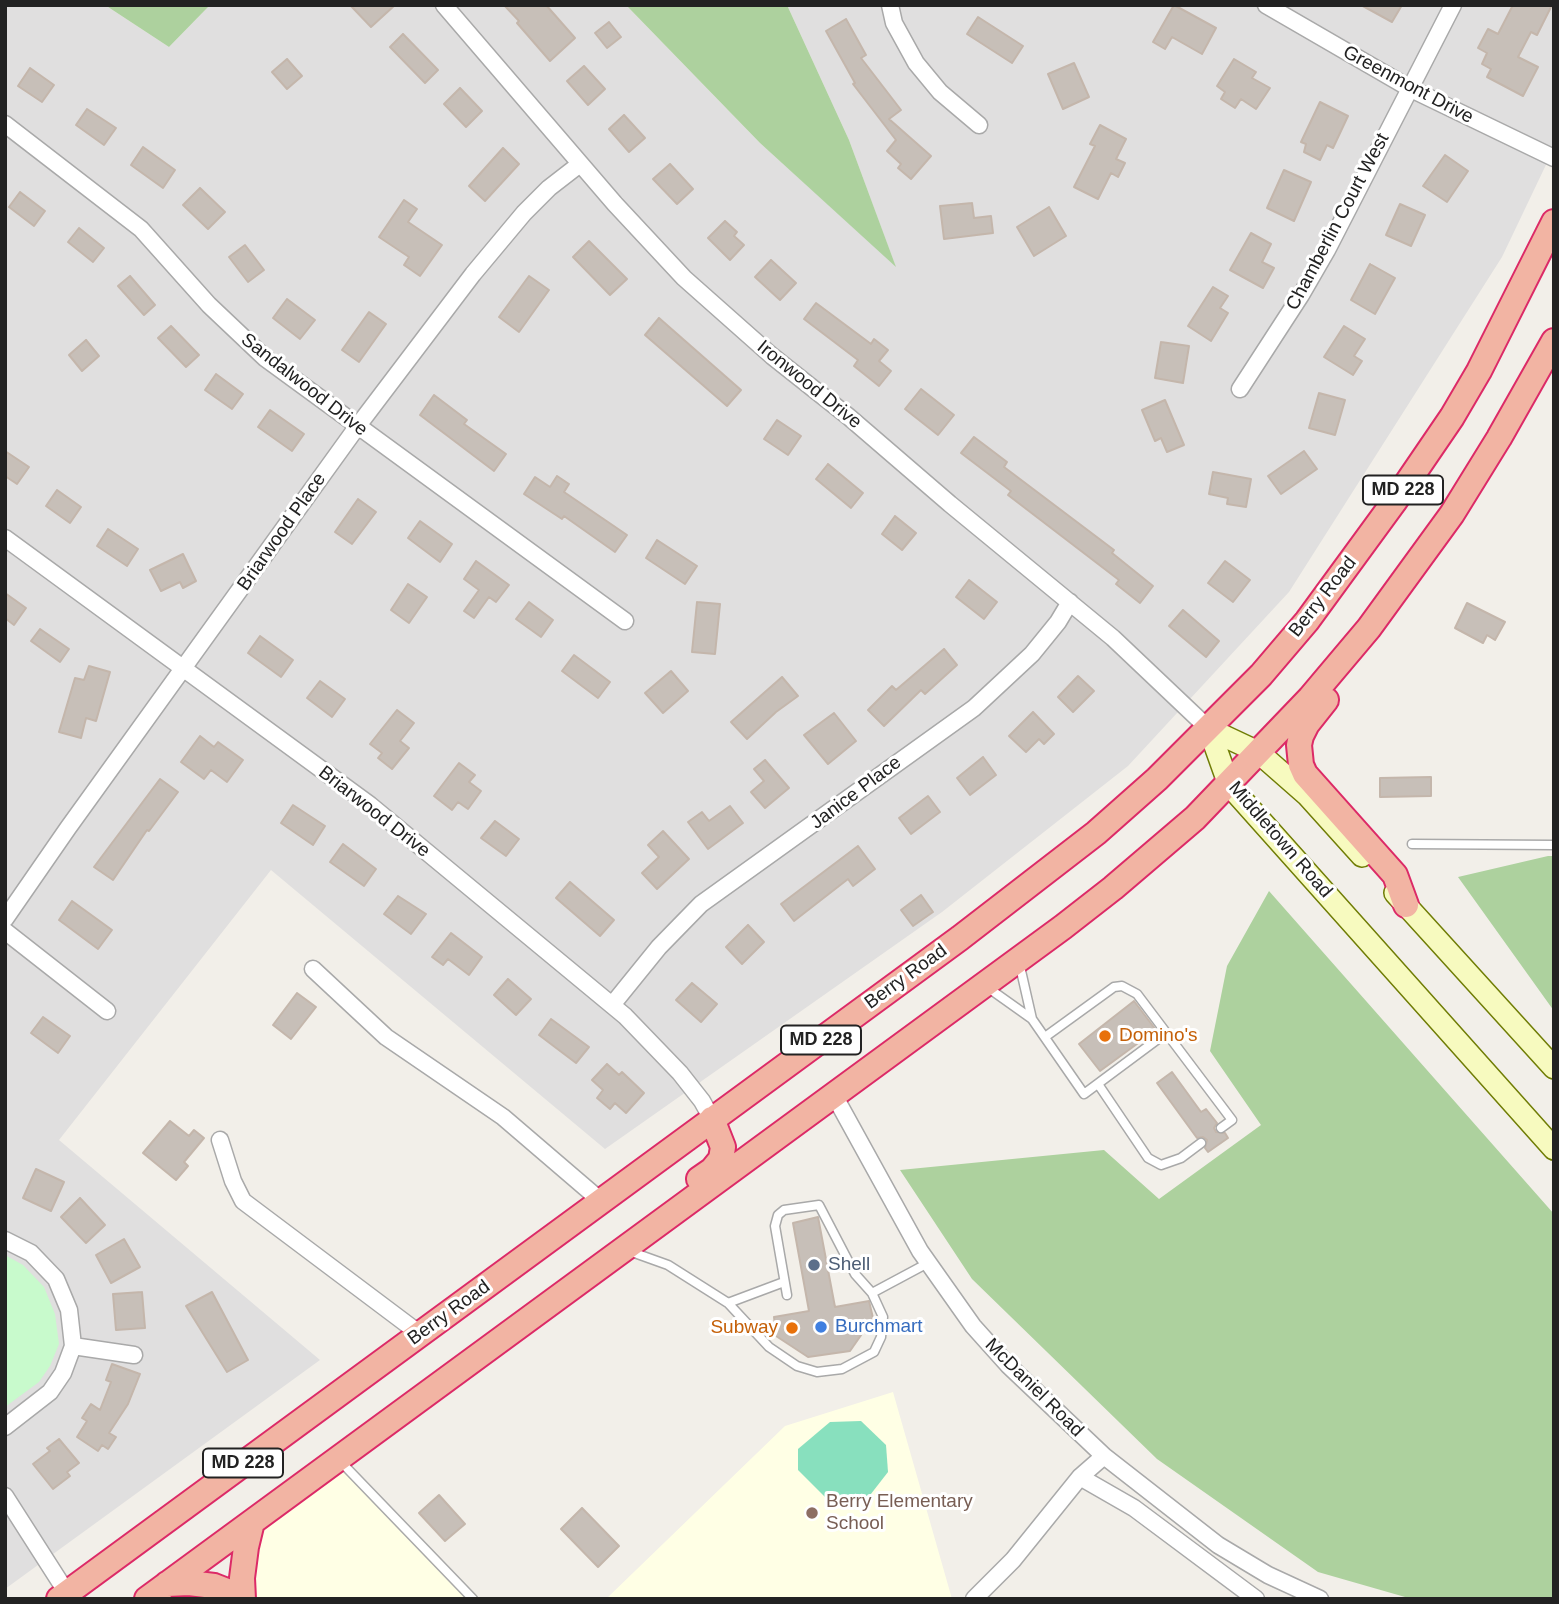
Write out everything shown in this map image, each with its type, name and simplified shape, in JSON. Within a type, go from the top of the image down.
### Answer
[{"type":"highway","name":"Berry Road","points":[[63,1596],[1030,885],[1096,833],[1209,729],[1261,675],[1307,621],[1429,452],[1479,371],[1554,222]]},
{"type":"highway","name":"MD 228","points":[[147,1599],[1019,960],[1113,888],[1195,818],[1310,698],[1369,628],[1452,514],[1499,439],[1554,341]]},
{"type":"highway","points":[[1369,628],[1369,649],[1307,724],[1299,746],[1300,757],[1305,774],[1395,875],[1406,905]]},
{"type":"highway","points":[[511,1332],[622,1235],[712,1170],[720,1159],[723,1147],[712,1119]]},
{"type":"highway","points":[[240,1599],[252,1522]]},
{"type":"highway","points":[[167,1584],[214,1586],[240,1599]]},
{"type":"main road","points":[[1209,729],[1258,752],[1307,795],[1554,1068]]},
{"type":"main road","name":"Middletown Road","points":[[1209,729],[1228,785],[1554,1149]]},
{"type":"street","name":"Ironwood Drive","points":[[444,5],[660,253],[745,333],[1070,602],[1209,729]]},
{"type":"street","points":[[890,5],[894,23],[916,63],[940,92],[979,125]]},
{"type":"street","name":"Greenmont Drive","points":[[1266,5],[1410,89],[1554,158]]},
{"type":"street","name":"Chamberlin Court West","points":[[1240,388],[1327,250],[1453,5]]},
{"type":"street","name":"Sandalwood Drive","points":[[5,124],[141,229],[209,305],[253,348],[357,427],[625,621]]},
{"type":"street","name":"Briarwood Place","points":[[5,919],[357,427],[501,239],[549,188],[580,164]]},
{"type":"street","name":"Briarwood Drive","points":[[5,538],[370,805],[612,1005],[664,1055],[698,1095],[712,1119]]},
{"type":"street","name":"Janice Place","points":[[612,1005],[701,904],[974,708],[1032,654],[1058,622],[1070,602]]},
{"type":"street","points":[[5,932],[107,1011]]},
{"type":"street","points":[[313,969],[386,1037],[503,1117],[601,1201]]},
{"type":"street","name":"McDaniel Road","points":[[834,1095],[928,1263],[973,1326],[1008,1365],[1104,1456],[1218,1545],[1268,1574],[1320,1599]]},
{"type":"street","points":[[220,1140],[235,1188],[243,1201],[420,1334]]},
{"type":"street","points":[[5,1240],[31,1253],[56,1279],[69,1310],[73,1346],[62,1373],[50,1392],[5,1427]]},
{"type":"street","points":[[73,1346],[134,1355]]},
{"type":"street","points":[[974,1599],[1013,1560],[1080,1477],[1104,1456]]},
{"type":"street","points":[[1080,1477],[1134,1508],[1256,1599]]},
{"type":"street","points":[[5,1496],[63,1596]]},
{"type":"lane","points":[[1412,844],[1554,845]]},
{"type":"lane","points":[[1019,960],[1032,1019]]},
{"type":"lane","points":[[985,985],[1032,1019],[1084,1094],[1166,1033]]},
{"type":"lane","points":[[1045,1037],[1114,987],[1122,986],[1137,994],[1232,1120],[1221,1128]]},
{"type":"lane","points":[[1098,1084],[1148,1158],[1161,1165],[1181,1158],[1201,1143]]},
{"type":"lane","points":[[625,1249],[668,1265],[728,1303],[769,1347],[797,1366],[817,1373],[842,1369],[874,1352],[881,1337],[883,1317],[872,1293],[855,1274],[820,1205],[784,1210],[778,1215],[775,1226],[787,1295]]},
{"type":"lane","points":[[872,1293],[928,1263]]},
{"type":"lane","points":[[728,1303],[785,1282]]},
{"type":"lane","points":[[339,1460],[473,1599]]},
{"type":"shaded area","points":[[5,5],[105,5],[169,47],[210,5],[626,5],[760,143],[895,265],[849,140],[787,5],[1554,5],[1554,148],[1502,257],[1289,592],[1128,766],[942,912],[605,1149],[271,870],[59,1140],[320,1360],[5,1589]]},
{"type":"shaded area","name":"Berry Elementary School","points":[[893,1392],[952,1599],[606,1599],[785,1426]]},
{"type":"shaded area","points":[[339,1460],[473,1599],[243,1599],[252,1522]]},
{"type":"green space","points":[[105,5],[210,5],[169,47]]},
{"type":"green space","points":[[626,5],[787,5],[849,140],[896,267],[760,143]]},
{"type":"green space","points":[[1554,856],[1554,1011],[1458,877]]},
{"type":"green space","points":[[1269,891],[1554,1214],[1554,1599],[1412,1599],[1318,1572],[1157,1459],[972,1279],[900,1170],[1104,1150],[1159,1199],[1261,1125],[1210,1051],[1227,966]]},
{"type":"green space","points":[[5,1255],[23,1265],[44,1287],[55,1314],[59,1344],[50,1366],[39,1382],[5,1407]]},
{"type":"green space","points":[[861,1421],[886,1445],[888,1472],[867,1499],[834,1506],[798,1470],[798,1449],[830,1422]]},
{"type":"building","points":[[350,5],[395,5],[371,27]]},
{"type":"building","points":[[504,5],[546,5],[575,38],[550,61]]},
{"type":"building","points":[[1174,5],[1216,28],[1202,54],[1172,37],[1165,49],[1153,42]]},
{"type":"building","points":[[1361,5],[1402,5],[1392,22]]},
{"type":"building","points":[[1513,5],[1552,5],[1537,35],[1531,32],[1518,57],[1538,67],[1523,96],[1487,77],[1491,69],[1482,64],[1487,53],[1478,48],[1488,29],[1498,34]]},
{"type":"building","points":[[978,17],[1023,46],[1012,63],[967,34]]},
{"type":"building","points":[[846,19],[866,55],[861,58],[901,110],[889,119],[931,156],[911,179],[898,168],[901,164],[887,151],[896,140],[853,84],[855,83],[826,31]]},
{"type":"building","points":[[609,22],[621,37],[607,48],[595,33]]},
{"type":"building","points":[[403,34],[438,70],[425,83],[390,47]]},
{"type":"building","points":[[287,59],[302,76],[287,89],[272,72]]},
{"type":"building","points":[[1234,59],[1256,72],[1252,78],[1270,88],[1256,109],[1241,99],[1235,108],[1221,99],[1225,92],[1217,86]]},
{"type":"building","points":[[1074,63],[1089,97],[1063,109],[1048,74]]},
{"type":"building","points":[[584,66],[605,89],[588,105],[567,81]]},
{"type":"building","points":[[30,68],[54,85],[42,102],[18,86]]},
{"type":"building","points":[[460,88],[482,111],[466,127],[444,104]]},
{"type":"building","points":[[1320,102],[1348,116],[1333,148],[1327,145],[1320,160],[1304,152],[1306,144],[1301,142]]},
{"type":"building","points":[[87,109],[116,128],[104,145],[76,125]]},
{"type":"building","points":[[624,115],[645,138],[629,152],[609,129]]},
{"type":"building","points":[[1100,125],[1126,139],[1116,159],[1125,163],[1118,177],[1111,173],[1098,199],[1074,187],[1095,146],[1090,144]]},
{"type":"building","points":[[143,147],[175,170],[163,188],[131,165]]},
{"type":"building","points":[[503,148],[519,164],[485,201],[469,186]]},
{"type":"building","points":[[1445,155],[1468,171],[1447,202],[1423,186]]},
{"type":"building","points":[[670,164],[693,189],[677,204],[653,179]]},
{"type":"building","points":[[1284,170],[1311,182],[1294,221],[1267,208]]},
{"type":"building","points":[[200,188],[225,212],[208,229],[183,205]]},
{"type":"building","points":[[20,192],[45,211],[34,226],[9,207]]},
{"type":"building","points":[[404,200],[417,209],[408,222],[442,245],[420,276],[404,265],[409,257],[379,237]]},
{"type":"building","points":[[972,203],[974,218],[991,216],[993,233],[944,239],[940,206]]},
{"type":"building","points":[[1400,204],[1425,215],[1411,246],[1386,235]]},
{"type":"building","points":[[1049,207],[1066,236],[1034,256],[1017,227]]},
{"type":"building","points":[[725,221],[737,232],[734,236],[744,245],[730,260],[708,238]]},
{"type":"building","points":[[79,228],[104,248],[93,262],[68,242]]},
{"type":"building","points":[[1251,233],[1271,244],[1262,262],[1274,268],[1263,288],[1230,270]]},
{"type":"building","points":[[589,241],[627,279],[610,295],[573,257]]},
{"type":"building","points":[[245,245],[264,270],[248,282],[229,257]]},
{"type":"building","points":[[771,260],[796,283],[780,300],[755,277]]},
{"type":"building","points":[[1370,264],[1395,278],[1375,314],[1351,300]]},
{"type":"building","points":[[130,276],[155,305],[144,315],[118,286]]},
{"type":"building","points":[[529,276],[549,290],[519,332],[499,317]]},
{"type":"building","points":[[1213,287],[1228,296],[1220,308],[1228,313],[1211,341],[1188,326]]},
{"type":"building","points":[[287,299],[315,320],[300,339],[273,318]]},
{"type":"building","points":[[816,303],[871,344],[874,339],[888,350],[879,361],[891,371],[879,386],[854,366],[858,360],[804,319]]},
{"type":"building","points":[[369,312],[386,324],[359,362],[342,350]]},
{"type":"building","points":[[659,318],[741,390],[727,406],[645,335]]},
{"type":"building","points":[[171,326],[199,355],[186,367],[158,338]]},
{"type":"building","points":[[1344,326],[1365,339],[1354,356],[1362,361],[1353,375],[1324,357]]},
{"type":"building","points":[[86,340],[99,356],[82,371],[69,355]]},
{"type":"building","points":[[1161,342],[1189,346],[1183,383],[1155,378]]},
{"type":"building","points":[[216,374],[243,394],[232,409],[205,390]]},
{"type":"building","points":[[921,389],[954,415],[938,435],[905,409]]},
{"type":"building","points":[[1319,393],[1345,400],[1335,435],[1309,428]]},
{"type":"building","points":[[434,395],[467,420],[464,424],[506,454],[494,471],[420,415]]},
{"type":"building","points":[[1165,400],[1184,445],[1167,452],[1161,438],[1155,441],[1142,410]]},
{"type":"building","points":[[270,410],[304,434],[292,451],[258,427]]},
{"type":"building","points":[[777,420],[801,436],[788,455],[764,439]]},
{"type":"building","points":[[974,437],[1007,462],[1004,467],[1114,550],[1112,553],[1153,586],[1140,603],[1116,584],[1119,580],[1008,495],[1011,491],[961,453]]},
{"type":"building","points":[[5,451],[29,467],[17,484],[5,476]]},
{"type":"building","points":[[1304,451],[1317,469],[1281,494],[1268,476]]},
{"type":"building","points":[[828,464],[863,493],[851,508],[816,479]]},
{"type":"building","points":[[1213,472],[1251,479],[1246,507],[1227,504],[1228,498],[1209,494]]},
{"type":"building","points":[[557,476],[569,484],[564,492],[627,535],[615,552],[564,516],[562,519],[524,494],[535,477],[550,487]]},
{"type":"building","points":[[57,490],[81,507],[70,523],[46,506]]},
{"type":"building","points":[[358,499],[376,512],[352,544],[335,532]]},
{"type":"building","points":[[895,516],[916,533],[902,550],[882,534]]},
{"type":"building","points":[[420,521],[452,544],[440,562],[408,538]]},
{"type":"building","points":[[108,529],[138,549],[127,566],[97,546]]},
{"type":"building","points":[[657,540],[697,566],[685,584],[646,558]]},
{"type":"building","points":[[183,554],[196,581],[183,588],[180,582],[161,591],[150,570]]},
{"type":"building","points":[[476,561],[509,585],[496,602],[489,597],[474,618],[464,611],[479,590],[464,579]]},
{"type":"building","points":[[1225,561],[1250,580],[1233,602],[1208,583]]},
{"type":"building","points":[[969,580],[997,602],[984,619],[956,597]]},
{"type":"building","points":[[408,584],[427,597],[409,623],[391,610]]},
{"type":"building","points":[[5,593],[26,608],[14,625],[5,618]]},
{"type":"building","points":[[529,602],[553,620],[541,637],[516,619]]},
{"type":"building","points":[[697,602],[720,604],[715,654],[692,652]]},
{"type":"building","points":[[1467,603],[1505,622],[1495,640],[1487,635],[1483,643],[1455,628]]},
{"type":"building","points":[[1183,610],[1219,641],[1206,657],[1169,626]]},
{"type":"building","points":[[40,629],[69,649],[60,662],[31,641]]},
{"type":"building","points":[[260,636],[293,660],[281,677],[248,653]]},
{"type":"building","points":[[944,649],[957,665],[925,694],[921,690],[884,726],[868,710],[892,686],[896,690]]},
{"type":"building","points":[[574,655],[610,682],[598,698],[562,671]]},
{"type":"building","points":[[89,666],[110,672],[96,721],[86,718],[81,738],[59,732],[75,678],[84,680]]},
{"type":"building","points":[[671,671],[688,691],[663,713],[645,693]]},
{"type":"building","points":[[1078,676],[1094,691],[1073,712],[1058,697]]},
{"type":"building","points":[[782,677],[798,696],[747,739],[731,722]]},
{"type":"building","points":[[320,681],[345,699],[332,717],[307,698]]},
{"type":"building","points":[[397,710],[414,723],[400,741],[409,748],[392,769],[378,758],[382,753],[370,744]]},
{"type":"building","points":[[1033,712],[1054,734],[1044,744],[1039,739],[1026,752],[1009,736]]},
{"type":"building","points":[[834,713],[856,741],[828,764],[804,735]]},
{"type":"building","points":[[200,736],[214,747],[218,742],[243,760],[227,782],[211,770],[204,779],[181,762]]},
{"type":"building","points":[[983,757],[996,775],[970,795],[957,778]]},
{"type":"building","points":[[765,760],[789,788],[765,808],[751,792],[764,781],[754,769]]},
{"type":"building","points":[[459,763],[475,775],[469,782],[481,791],[468,809],[458,802],[452,810],[434,796]]},
{"type":"building","points":[[1431,777],[1431,796],[1380,797],[1380,778]]},
{"type":"building","points":[[160,779],[178,792],[149,831],[147,830],[113,880],[94,867]]},
{"type":"building","points":[[928,796],[940,812],[911,834],[899,818]]},
{"type":"building","points":[[293,805],[325,826],[313,845],[281,823]]},
{"type":"building","points":[[730,806],[743,823],[708,849],[688,822],[702,812],[709,821]]},
{"type":"building","points":[[495,821],[519,839],[506,856],[481,838]]},
{"type":"building","points":[[663,831],[689,859],[657,889],[642,873],[659,857],[648,845]]},
{"type":"building","points":[[343,844],[376,869],[364,886],[330,862]]},
{"type":"building","points":[[858,846],[875,869],[853,886],[848,879],[794,921],[781,904]]},
{"type":"building","points":[[570,882],[614,920],[600,936],[556,898]]},
{"type":"building","points":[[921,895],[933,912],[913,926],[901,910]]},
{"type":"building","points":[[398,896],[426,914],[411,934],[384,914]]},
{"type":"building","points":[[72,901],[112,930],[98,949],[59,920]]},
{"type":"building","points":[[748,925],[764,942],[742,964],[726,947]]},
{"type":"building","points":[[451,933],[482,957],[469,975],[448,959],[443,965],[432,957]]},
{"type":"building","points":[[508,979],[531,999],[516,1015],[494,995]]},
{"type":"building","points":[[692,983],[717,1004],[701,1022],[676,1000]]},
{"type":"building","points":[[297,993],[316,1007],[291,1039],[273,1025]]},
{"type":"building","points":[[1134,1001],[1156,1030],[1100,1071],[1079,1044]]},
{"type":"building","points":[[43,1017],[70,1036],[58,1053],[31,1033]]},
{"type":"building","points":[[551,1019],[589,1047],[576,1063],[539,1035]]},
{"type":"building","points":[[607,1064],[619,1075],[622,1072],[644,1093],[626,1113],[615,1103],[610,1109],[597,1098],[603,1090],[592,1080]]},
{"type":"building","points":[[1172,1072],[1201,1112],[1206,1109],[1217,1123],[1214,1128],[1216,1132],[1225,1133],[1228,1138],[1208,1152],[1205,1148],[1207,1140],[1203,1137],[1197,1138],[1157,1083]]},
{"type":"building","points":[[170,1121],[189,1136],[194,1130],[204,1138],[184,1162],[188,1166],[176,1180],[143,1153]]},
{"type":"building","points":[[36,1169],[64,1182],[51,1211],[23,1198]]},
{"type":"building","points":[[80,1198],[105,1225],[86,1243],[61,1217]]},
{"type":"building","name":"Burchmart","points":[[818,1217],[835,1307],[869,1301],[873,1318],[850,1351],[808,1357],[776,1336],[774,1317],[809,1311],[793,1223]]},
{"type":"building","points":[[124,1239],[140,1267],[111,1283],[96,1255]]},
{"type":"building","points":[[142,1292],[145,1328],[116,1330],[113,1294]]},
{"type":"building","points":[[212,1292],[248,1360],[227,1372],[186,1306]]},
{"type":"building","points":[[112,1364],[140,1374],[128,1404],[109,1433],[116,1437],[108,1449],[102,1445],[98,1451],[77,1437],[87,1421],[82,1418],[91,1404],[100,1410],[111,1382],[106,1380]]},
{"type":"building","points":[[59,1439],[79,1463],[67,1472],[70,1476],[53,1489],[33,1464],[50,1451],[47,1448]]},
{"type":"building","points":[[439,1495],[465,1524],[445,1541],[419,1513]]},
{"type":"building","points":[[582,1508],[619,1546],[598,1567],[561,1529]]},
{"type":"place","name":"Domino's","points":[[1105,1036]]},
{"type":"place","name":"Shell","points":[[814,1265]]},
{"type":"place","name":"Burchmart","points":[[821,1327]]},
{"type":"place","name":"Subway","points":[[792,1328]]},
{"type":"place","name":"Berry Elementary School","points":[[812,1513]]}]
